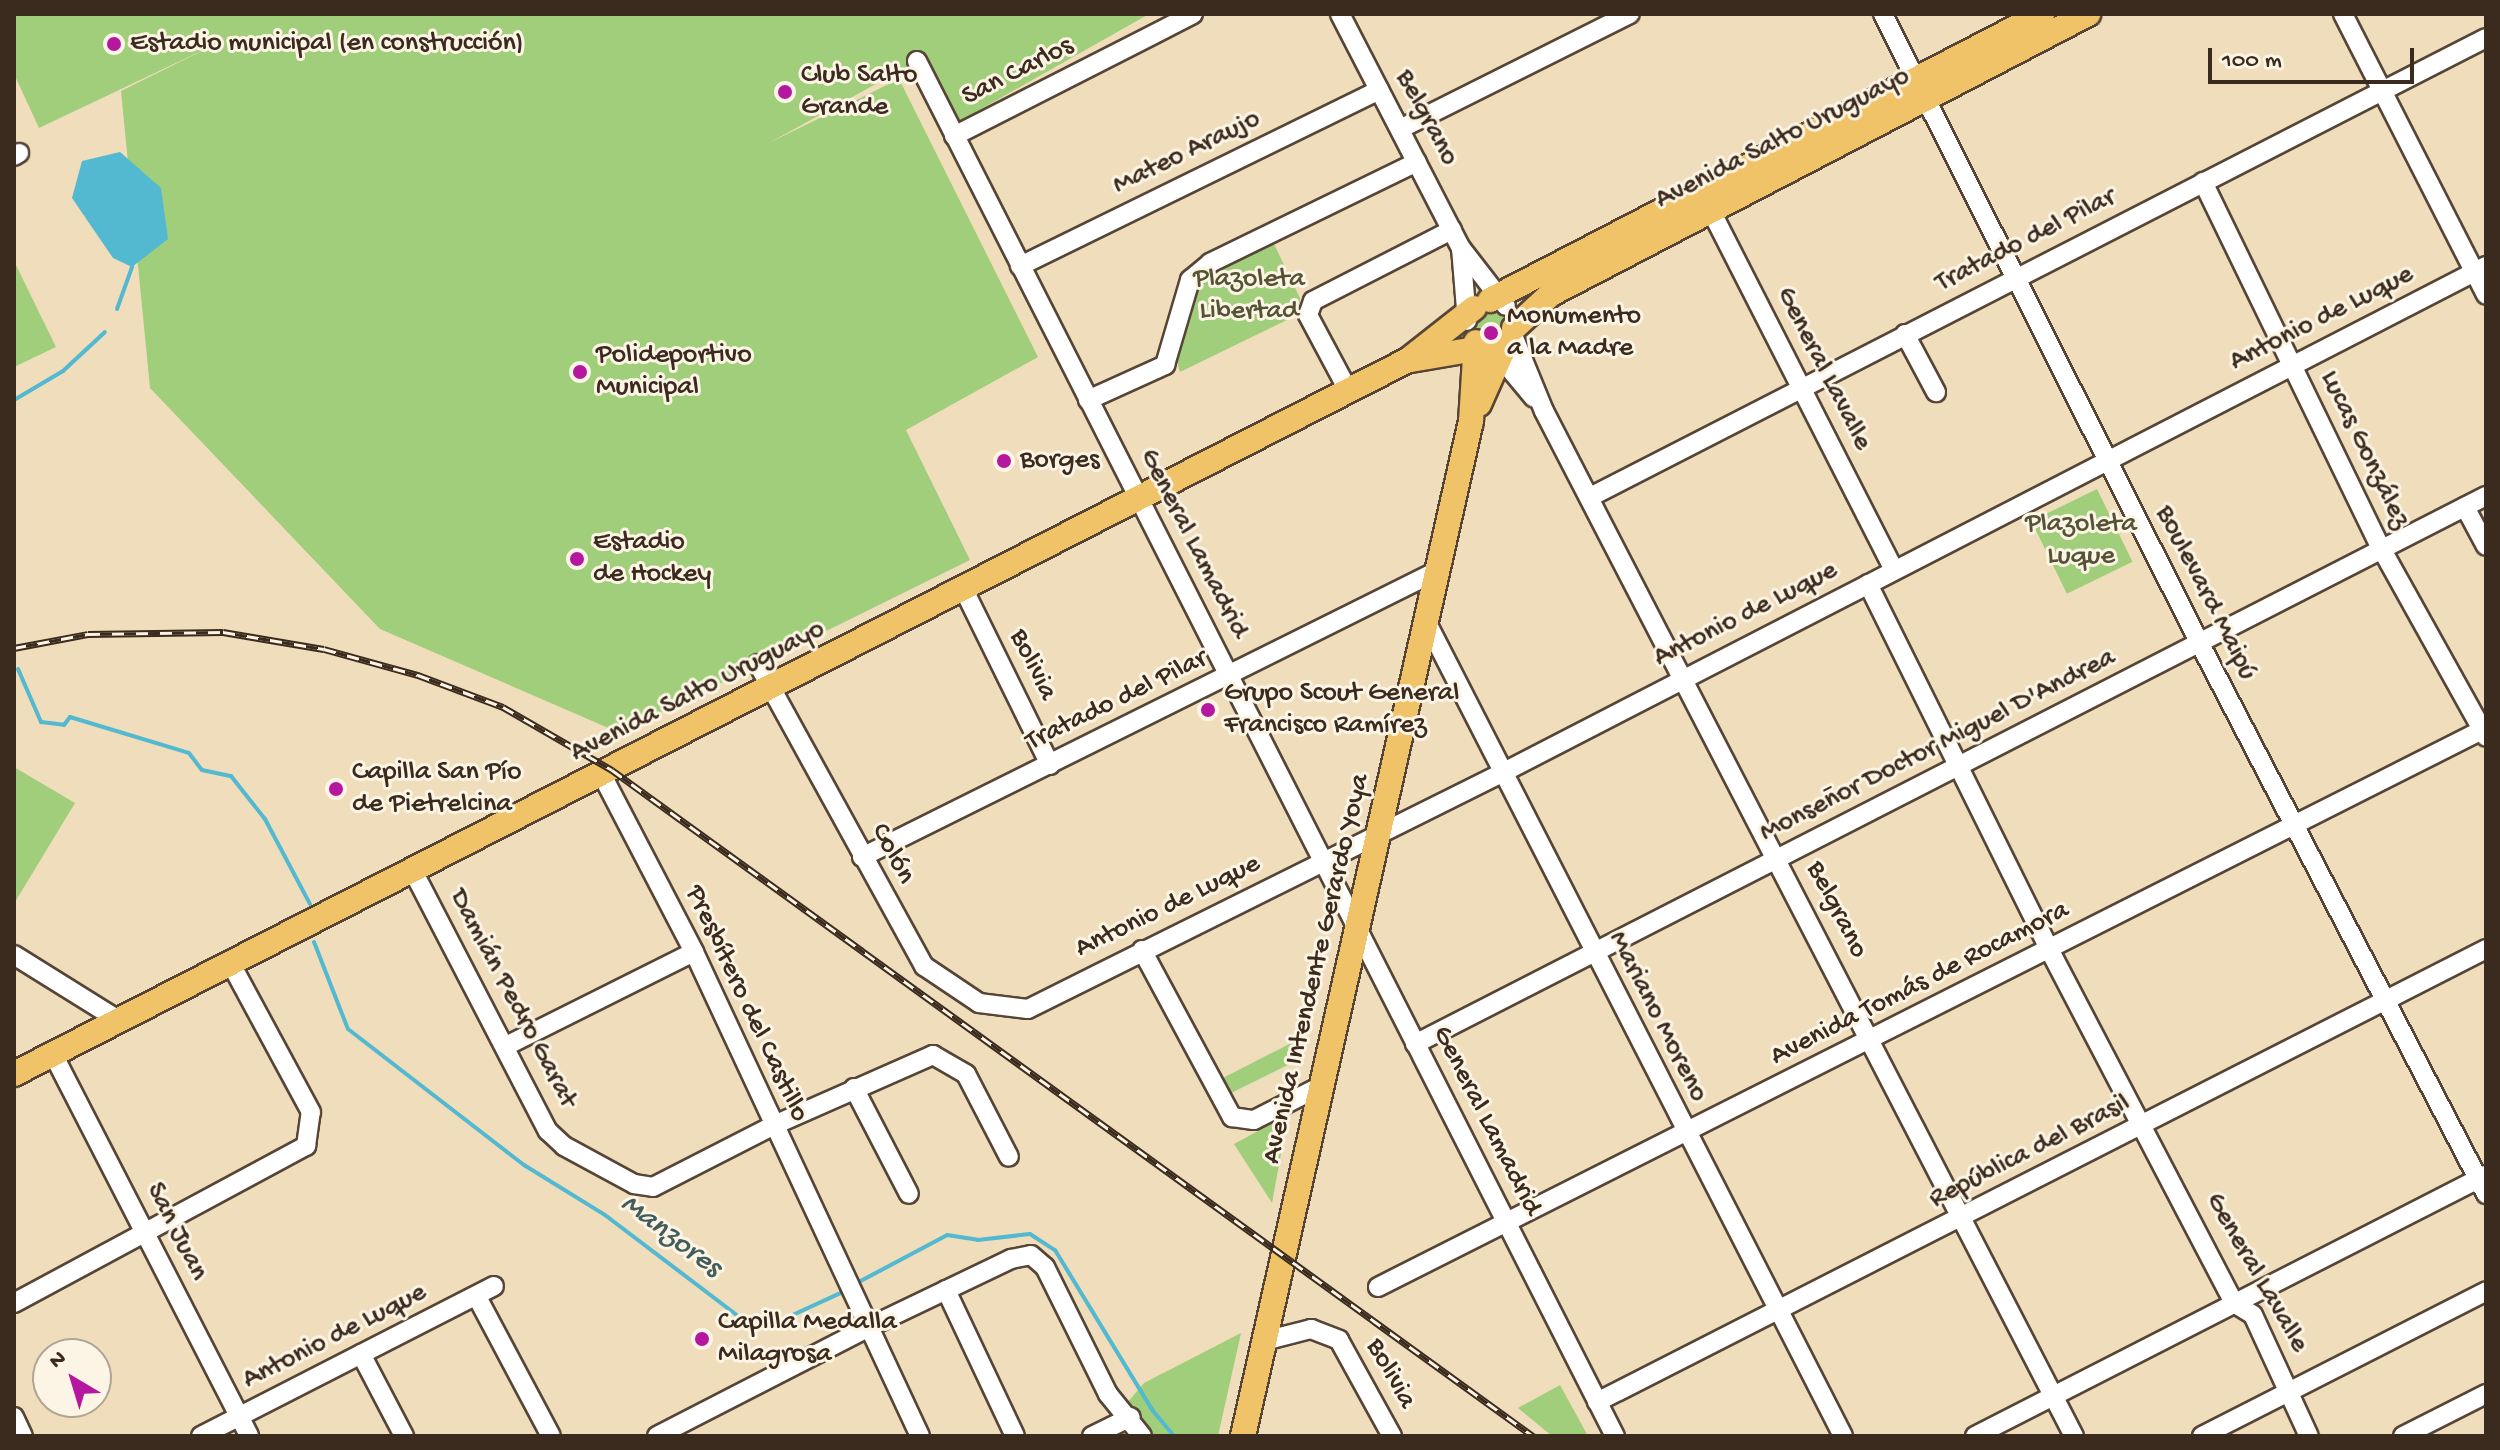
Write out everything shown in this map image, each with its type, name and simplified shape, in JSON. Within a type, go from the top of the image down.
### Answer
[{"type":"main road","name":"Avenida Salto Uruguayo","points":[[1921,90],[2042,14]]},
{"type":"main road","name":"Avenida Salto Uruguayo","points":[[1408,360],[1490,328],[1706,201],[1921,90],[2088,14]]},
{"type":"main road","name":"Avenida Salto Uruguayo","points":[[14,1074],[1140,500],[1348,390],[1408,360],[1490,328],[1706,201]]},
{"type":"main road","name":"Avenida Intendente Gerardo Yoya","points":[[1243,1436],[1490,328]]},
{"type":"street","name":"San Carlos","points":[[954,136],[1193,14]]},
{"type":"street","name":"Belgrano","points":[[1340,14],[1461,248],[1490,328],[1544,411],[1592,496],[2074,1436]]},
{"type":"street","name":"Boulevard Maipú","points":[[1883,14],[2200,644],[2385,1002],[2483,1182]]},
{"type":"street","points":[[2343,14],[2480,269],[2486,295]]},
{"type":"street","points":[[1400,129],[1620,16]]},
{"type":"street","name":"Tratado del Pilar","points":[[1592,496],[2486,38]]},
{"type":"street","name":"General Lamadrid","points":[[917,61],[1615,1436]]},
{"type":"street","name":"Mateo Araujo","points":[[1020,266],[1379,90]]},
{"type":"street","points":[[1088,400],[1165,365],[1190,280],[1210,263],[1417,162]]},
{"type":"street","name":"Lucas González","points":[[2203,182],[2381,548],[2485,732]]},
{"type":"street","name":"General Lavalle","points":[[1706,201],[1894,570]]},
{"type":"street","points":[[1348,390],[1308,315],[1313,301],[1452,230]]},
{"type":"street","name":"Belgrano","points":[[1461,248],[1490,328],[1544,411]]},
{"type":"street","name":"Antonio de Luque","points":[[1028,1009],[1502,773],[2480,269]]},
{"type":"street","points":[[1905,334],[1936,392]]},
{"type":"street","name":"Monseñor Doctor Miguel D'Andrea","points":[[1415,1044],[2486,496]]},
{"type":"street","points":[[2465,507],[2486,546]]},
{"type":"street","name":"Tratado del Pilar","points":[[862,857],[1437,571]]},
{"type":"street","name":"General Lavalle","points":[[1868,584],[2049,949],[2234,1303],[2253,1315],[2291,1389],[2309,1436]]},
{"type":"street","name":"Bolivia","points":[[964,590],[1050,765]]},
{"type":"street","name":"Mariano Moreno","points":[[1426,621],[1686,1135],[1843,1436]]},
{"type":"street","name":"Colón","points":[[758,664],[924,966],[979,1003],[1028,1009]]},
{"type":"street","name":"Avenida Tomás de Rocamora","points":[[1378,1287],[2485,732]]},
{"type":"street","name":"Presbítero del Castillo","points":[[602,775],[694,952],[867,1328]]},
{"type":"street","name":"Damián Pedro Garat","points":[[413,871],[548,1131],[564,1146],[634,1184],[653,1187],[772,1126]]},
{"type":"street","name":"República del Brasil","points":[[1597,1402],[2486,949]]},
{"type":"street","points":[[1142,950],[1232,1117],[1254,1120],[1321,1086]]},
{"type":"street","points":[[506,1046],[694,952]]},
{"type":"street","points":[[14,955],[120,1021]]},
{"type":"street","points":[[14,1303],[306,1146],[311,1112],[231,964]]},
{"type":"street","name":"San Juan","points":[[53,1054],[249,1436]]},
{"type":"street","points":[[772,1126],[914,1059],[933,1055],[947,1059],[966,1074],[1009,1157]]},
{"type":"street","points":[[854,1088],[909,1194]]},
{"type":"street","points":[[1975,1436],[2234,1303],[2483,1182]]},
{"type":"street","points":[[657,1436],[690,1429],[867,1328],[1011,1259],[1031,1255],[1045,1267],[1108,1394],[1131,1417],[1142,1436]]},
{"type":"street","name":"Antonio de Luque","points":[[201,1436],[494,1286]]},
{"type":"street","points":[[946,1290],[1015,1436]]},
{"type":"street","points":[[2202,1436],[2486,1291]]},
{"type":"street","points":[[477,1297],[551,1436]]},
{"type":"street","points":[[867,1328],[920,1436]]},
{"type":"street","name":"Bolivia","points":[[1264,1341],[1311,1329],[1339,1340],[1392,1436]]},
{"type":"street","points":[[361,1354],[404,1436]]},
{"type":"street","points":[[2403,1436],[2486,1394]]},
{"type":"street","points":[[14,1417],[23,1436]]},
{"type":"street","points":[[1092,1436],[1131,1417]]},
{"type":"green space","name":"Polideportivo Municipal","points":[[14,14],[1149,14],[958,122],[923,58],[769,143],[899,79],[1038,357],[906,430],[970,560],[620,733],[380,629],[150,388],[121,91],[220,42],[39,128],[14,74]]},
{"type":"green space","name":"Plazoleta Libertad","points":[[1273,242],[1300,298],[1299,314],[1180,372],[1176,358],[1183,317],[1196,280]]},
{"type":"green space","points":[[14,261],[56,347],[14,367]]},
{"type":"green space","points":[[1490,307],[1501,312],[1506,323],[1501,334],[1490,339],[1479,334],[1474,323],[1479,312]]},
{"type":"green space","name":"Plazoleta Luque","points":[[2097,489],[2133,562],[2067,594],[2031,521]]},
{"type":"green space","points":[[14,767],[75,803],[15,902],[14,901]]},
{"type":"green space","points":[[1303,1037],[1298,1060],[1223,1097],[1215,1082]]},
{"type":"green space","points":[[1288,1115],[1272,1203],[1234,1144]]},
{"type":"green space","points":[[1241,1333],[1218,1436],[1145,1436],[1127,1403],[1144,1383]]},
{"type":"green space","points":[[1560,1385],[1588,1436],[1552,1436],[1518,1408]]},
{"type":"water","points":[[120,152],[161,188],[168,239],[132,267],[113,258],[72,198],[82,161]]},
{"type":"waterway","points":[[117,309],[132,267]]},
{"type":"waterway","points":[[14,400],[63,371],[105,332]]},
{"type":"waterway","name":"Manzores","points":[[18,669],[41,722],[64,725],[70,717],[189,753],[202,770],[231,776],[265,819],[310,904]]},
{"type":"waterway","name":"Manzores","points":[[314,942],[348,1029],[524,1165],[605,1215],[738,1316],[771,1325],[845,1291]]},
{"type":"waterway","name":"Manzores","points":[[855,1284],[947,1235],[978,1240],[1030,1234],[1055,1250],[1153,1411],[1174,1436]]},
{"type":"railway","points":[[14,648],[88,634],[223,632],[324,649],[418,675],[503,707],[612,770],[1533,1436]]},
{"type":"place","name":"Estadio municipal (en construcción)","points":[[114,44]]},
{"type":"place","name":"Club Salto Grande","points":[[785,92]]},
{"type":"place","name":"Monumento a la Madre","points":[[1491,333]]},
{"type":"place","name":"Polideportivo Municipal","points":[[580,372]]},
{"type":"place","name":"Borges","points":[[1004,461]]},
{"type":"place","name":"Estadio de Hockey","points":[[577,559]]},
{"type":"place","name":"Grupo Scout General Francisco Ramírez","points":[[1208,710]]},
{"type":"place","name":"Capilla San Pío de Pietrelcina","points":[[336,789]]},
{"type":"place","name":"Capilla Medalla Milagrosa","points":[[702,1339]]}]
